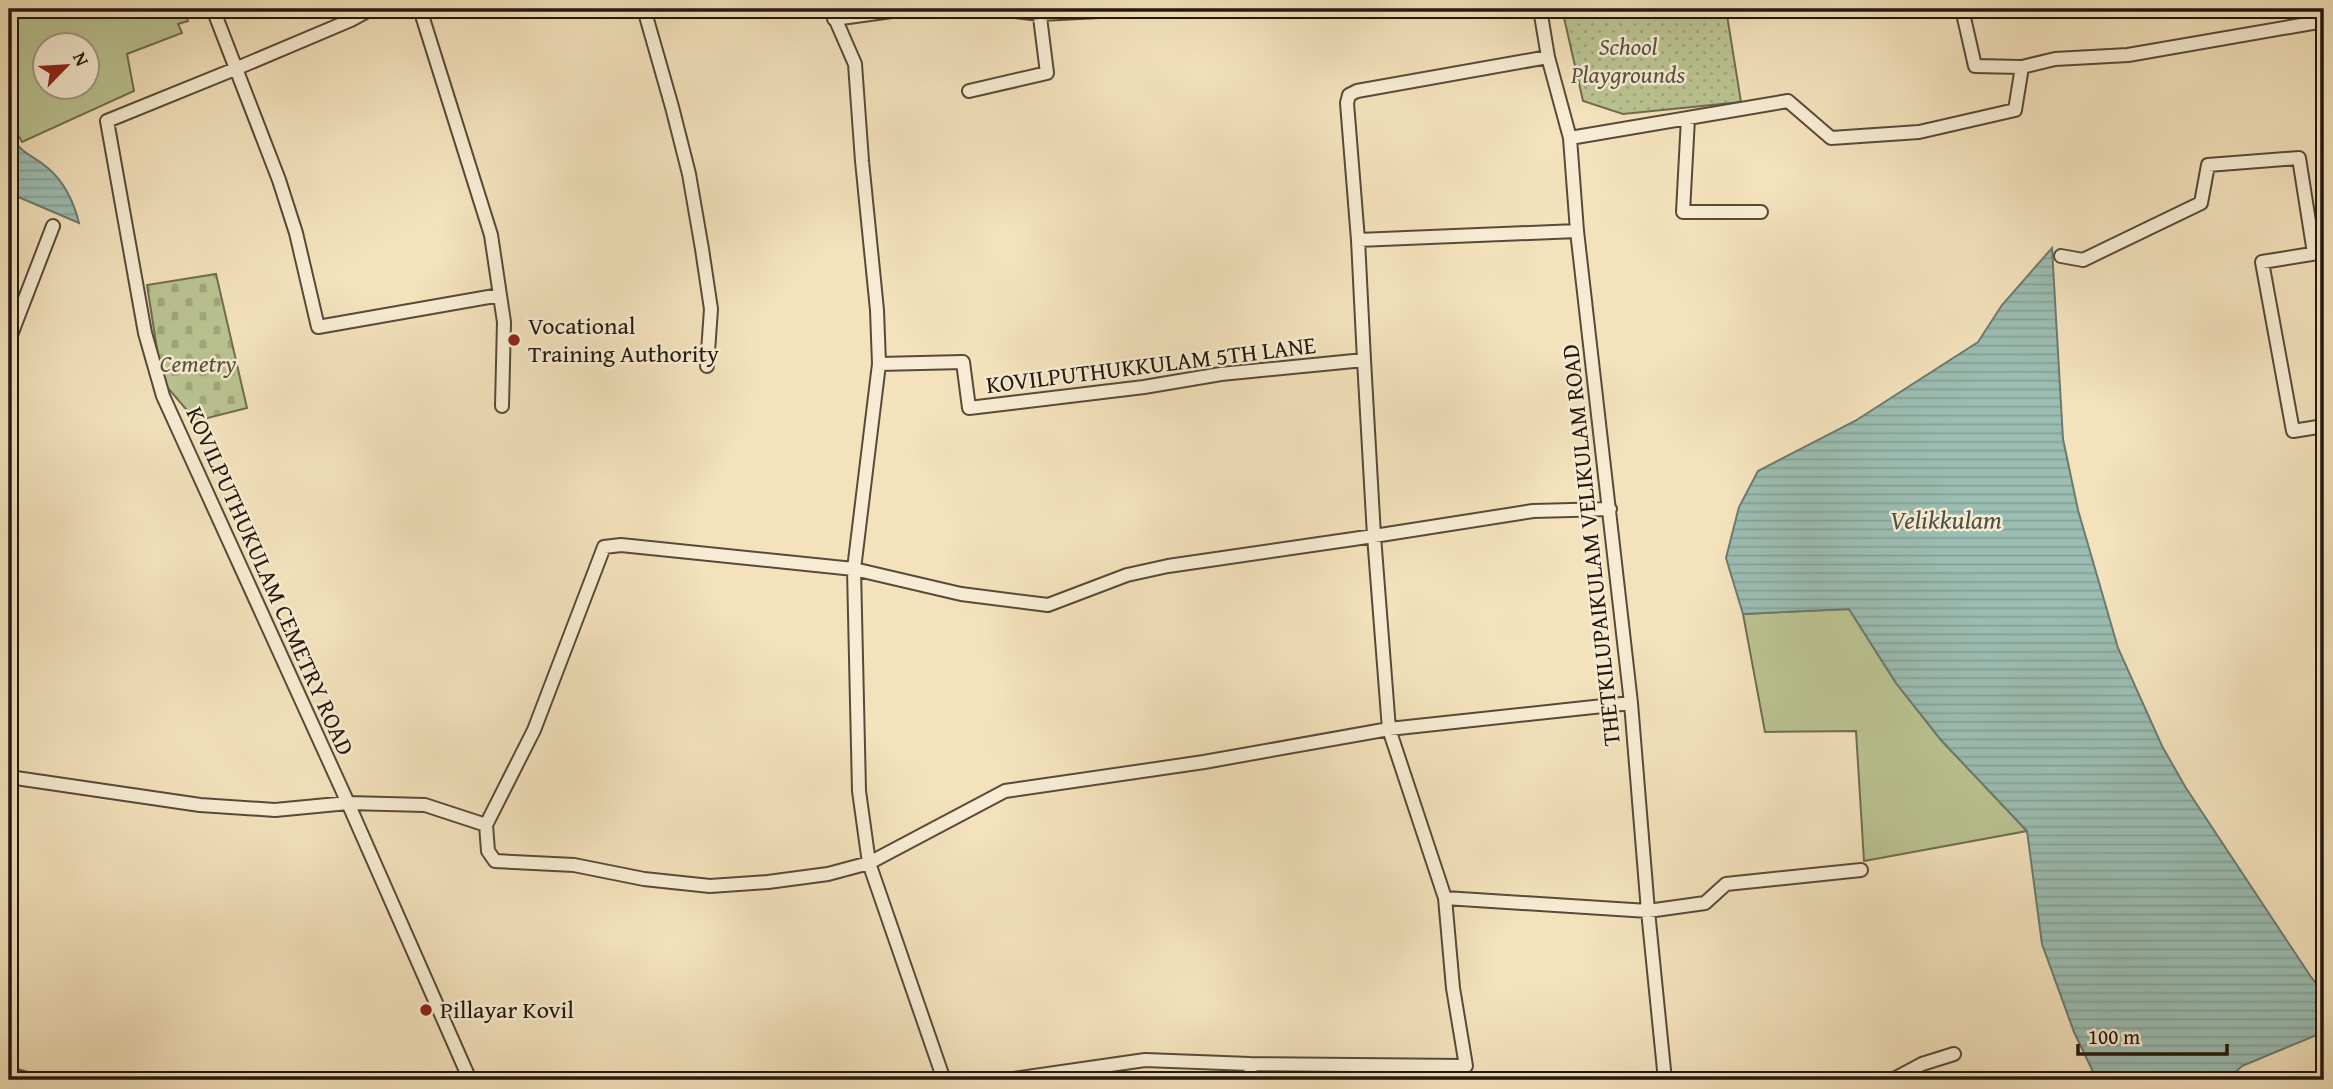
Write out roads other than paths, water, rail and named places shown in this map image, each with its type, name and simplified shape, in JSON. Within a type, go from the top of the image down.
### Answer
[{"type":"street","points":[[213,9],[279,180],[296,233],[318,327],[500,295]]},
{"type":"street","name":"KOVILPUTHUKULAM CEMETRY ROAD","points":[[348,803],[163,396],[145,333],[107,121],[351,20],[371,9]]},
{"type":"street","points":[[420,9],[491,235],[504,322],[502,406]]},
{"type":"street","points":[[643,9],[689,174],[711,309],[707,366]]},
{"type":"street","points":[[906,9],[832,14],[855,64],[877,310],[879,364],[854,569],[859,791],[869,863],[944,1080]]},
{"type":"street","points":[[999,9],[1040,12],[1139,9]]},
{"type":"street","name":"THETKILUPAIKULAM VELIKULAM ROAD","points":[[1541,9],[1548,57],[1570,138],[1577,231],[1630,704],[1665,1080]]},
{"type":"street","points":[[1962,9],[1975,66],[2022,67],[2055,59],[2128,55],[2324,21]]},
{"type":"street","points":[[969,91],[1047,73],[1040,12]]},
{"type":"street","points":[[1006,1080],[1145,1060],[1466,1066],[1453,988],[1445,898],[1389,729],[1374,536],[1348,103],[1349,95],[1357,91],[1548,57]]},
{"type":"street","points":[[1570,138],[1788,101],[1831,138],[1919,132],[2015,110],[2022,67]]},
{"type":"street","points":[[1688,118],[1683,212],[1760,212]]},
{"type":"street","points":[[2061,256],[2083,260],[2201,203],[2208,165],[2300,158],[2319,253],[2262,262],[2292,431],[2324,426]]},
{"type":"street","points":[[9,340],[53,226]]},
{"type":"street","points":[[1358,240],[1577,231]]},
{"type":"street","name":"KOVILPUTHUKKULAM 5TH LANE","points":[[879,364],[963,362],[969,408],[1144,387],[1221,374],[1364,360]]},
{"type":"street","points":[[1610,509],[1533,510],[1168,566],[1128,575],[1048,605],[961,594],[854,569],[621,545],[604,547],[534,730],[485,825],[488,851],[495,861],[574,865],[644,878],[710,886],[768,882],[828,874],[869,863],[1005,791],[1204,762],[1389,729],[1630,704]]},
{"type":"street","points":[[9,777],[213,806],[275,810],[348,803],[425,805],[485,825]]},
{"type":"street","points":[[348,803],[470,1080]]},
{"type":"street","points":[[1445,898],[1648,911],[1705,903],[1726,884],[1861,870]]},
{"type":"street","points":[[1892,1080],[1922,1064],[1954,1054]]},
{"type":"street","points":[[1250,1064],[1251,1080]]},
{"type":"street","points":[[9,1074],[30,1080]]},
{"type":"water","points":[[9,131],[22,150],[60,181],[72,201],[79,223],[9,193]]},
{"type":"water","name":"Velikkulam","points":[[2052,248],[2063,439],[2078,510],[2118,648],[2162,746],[2186,788],[2324,993],[2324,1032],[2242,1066],[2227,1080],[2097,1080],[2074,1032],[2042,944],[2027,831],[1941,740],[1896,683],[1849,609],[1743,614],[1726,558],[1739,507],[1758,471],[1855,421],[1978,342],[2002,305]]},
{"type":"place","name":"Vocational Training Authority","points":[[514,340]]},
{"type":"place","name":"Pillayar Kovil","points":[[426,1010]]},
{"type":"park label","name":"School Playgrounds","points":[[1628,61]]},
{"type":"park label","name":"Cemetry","points":[[198,364]]}]
